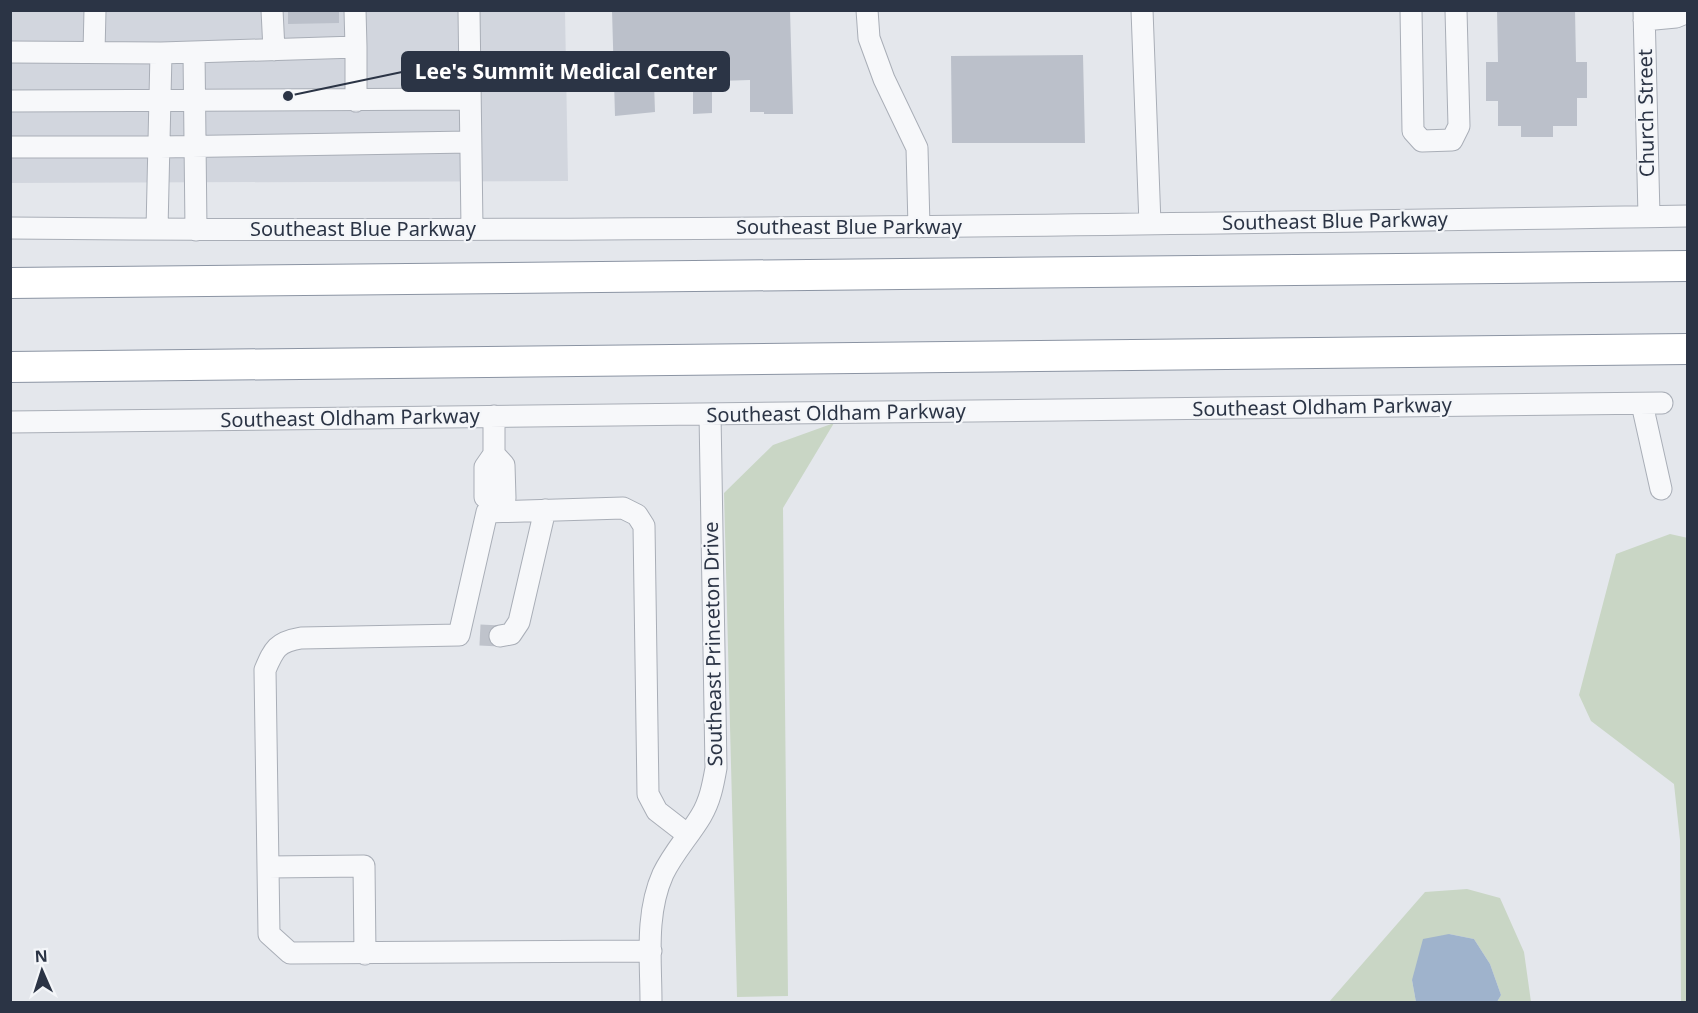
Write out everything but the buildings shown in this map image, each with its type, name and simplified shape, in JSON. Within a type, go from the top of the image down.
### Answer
[{"type":"highway","points":[[10,283],[1688,266]]},
{"type":"highway","points":[[10,367],[1688,349]]},
{"type":"street","points":[[94,52],[95,10]]},
{"type":"street","points":[[272,10],[274,50]]},
{"type":"street","points":[[355,10],[356,101]]},
{"type":"street","points":[[469,10],[472,228]]},
{"type":"street","points":[[867,10],[869,38],[880,68],[917,148],[919,227]]},
{"type":"street","points":[[1142,10],[1150,224]]},
{"type":"street","points":[[1411,10],[1413,131],[1422,141],[1452,140],[1459,126],[1456,10]]},
{"type":"street","points":[[1644,15],[1676,17],[1688,12]]},
{"type":"street","name":"Church Street","points":[[1644,15],[1649,216]]},
{"type":"street","points":[[10,52],[161,53],[356,47]]},
{"type":"street","points":[[194,52],[196,230]]},
{"type":"street","points":[[157,229],[161,53]]},
{"type":"street","points":[[10,101],[470,99]]},
{"type":"street","points":[[10,147],[195,147],[470,142]]},
{"type":"street","name":"Southeast Blue Parkway","points":[[10,228],[196,230],[919,227],[1688,216]]},
{"type":"street","name":"Southeast Oldham Parkway","points":[[10,422],[1652,404],[1661,489]]},
{"type":"street","name":"Southeast Princeton Drive","points":[[651,1002],[651,918],[655,896],[664,873],[702,814],[711,793],[716,768],[710,414]]},
{"type":"street","points":[[494,416],[494,454],[504,465],[505,498],[495,509]]},
{"type":"street","points":[[480,635],[487,512],[495,509],[623,508],[637,515],[644,526],[648,794],[657,811],[688,835]]},
{"type":"street","points":[[544,510],[519,622],[511,634],[301,638],[287,640],[274,650],[266,670],[269,934],[290,953],[651,951]]},
{"type":"street","points":[[268,867],[364,866],[366,954]]},
{"type":"shaded area","points":[[10,11],[565,11],[568,181],[11,183]]},
{"type":"green space","points":[[834,423],[783,508],[788,996],[737,997],[724,493],[773,445]]},
{"type":"green space","points":[[1670,534],[1688,538],[1687,1002],[1681,1002],[1680,840],[1674,784],[1591,721],[1579,695],[1616,554]]},
{"type":"green space","points":[[1467,889],[1500,898],[1524,952],[1531,1002],[1497,1002],[1501,995],[1490,964],[1474,939],[1449,934],[1412,980],[1416,1002],[1329,1002],[1425,892]]},
{"type":"water","points":[[1449,934],[1474,939],[1490,964],[1501,995],[1497,1002],[1416,1002],[1412,980],[1423,939]]},
{"type":"tunnel","points":[[480,635],[500,636]]},
{"type":"place","name":"Lee's Summit Medical Center","points":[[288,96]]}]
